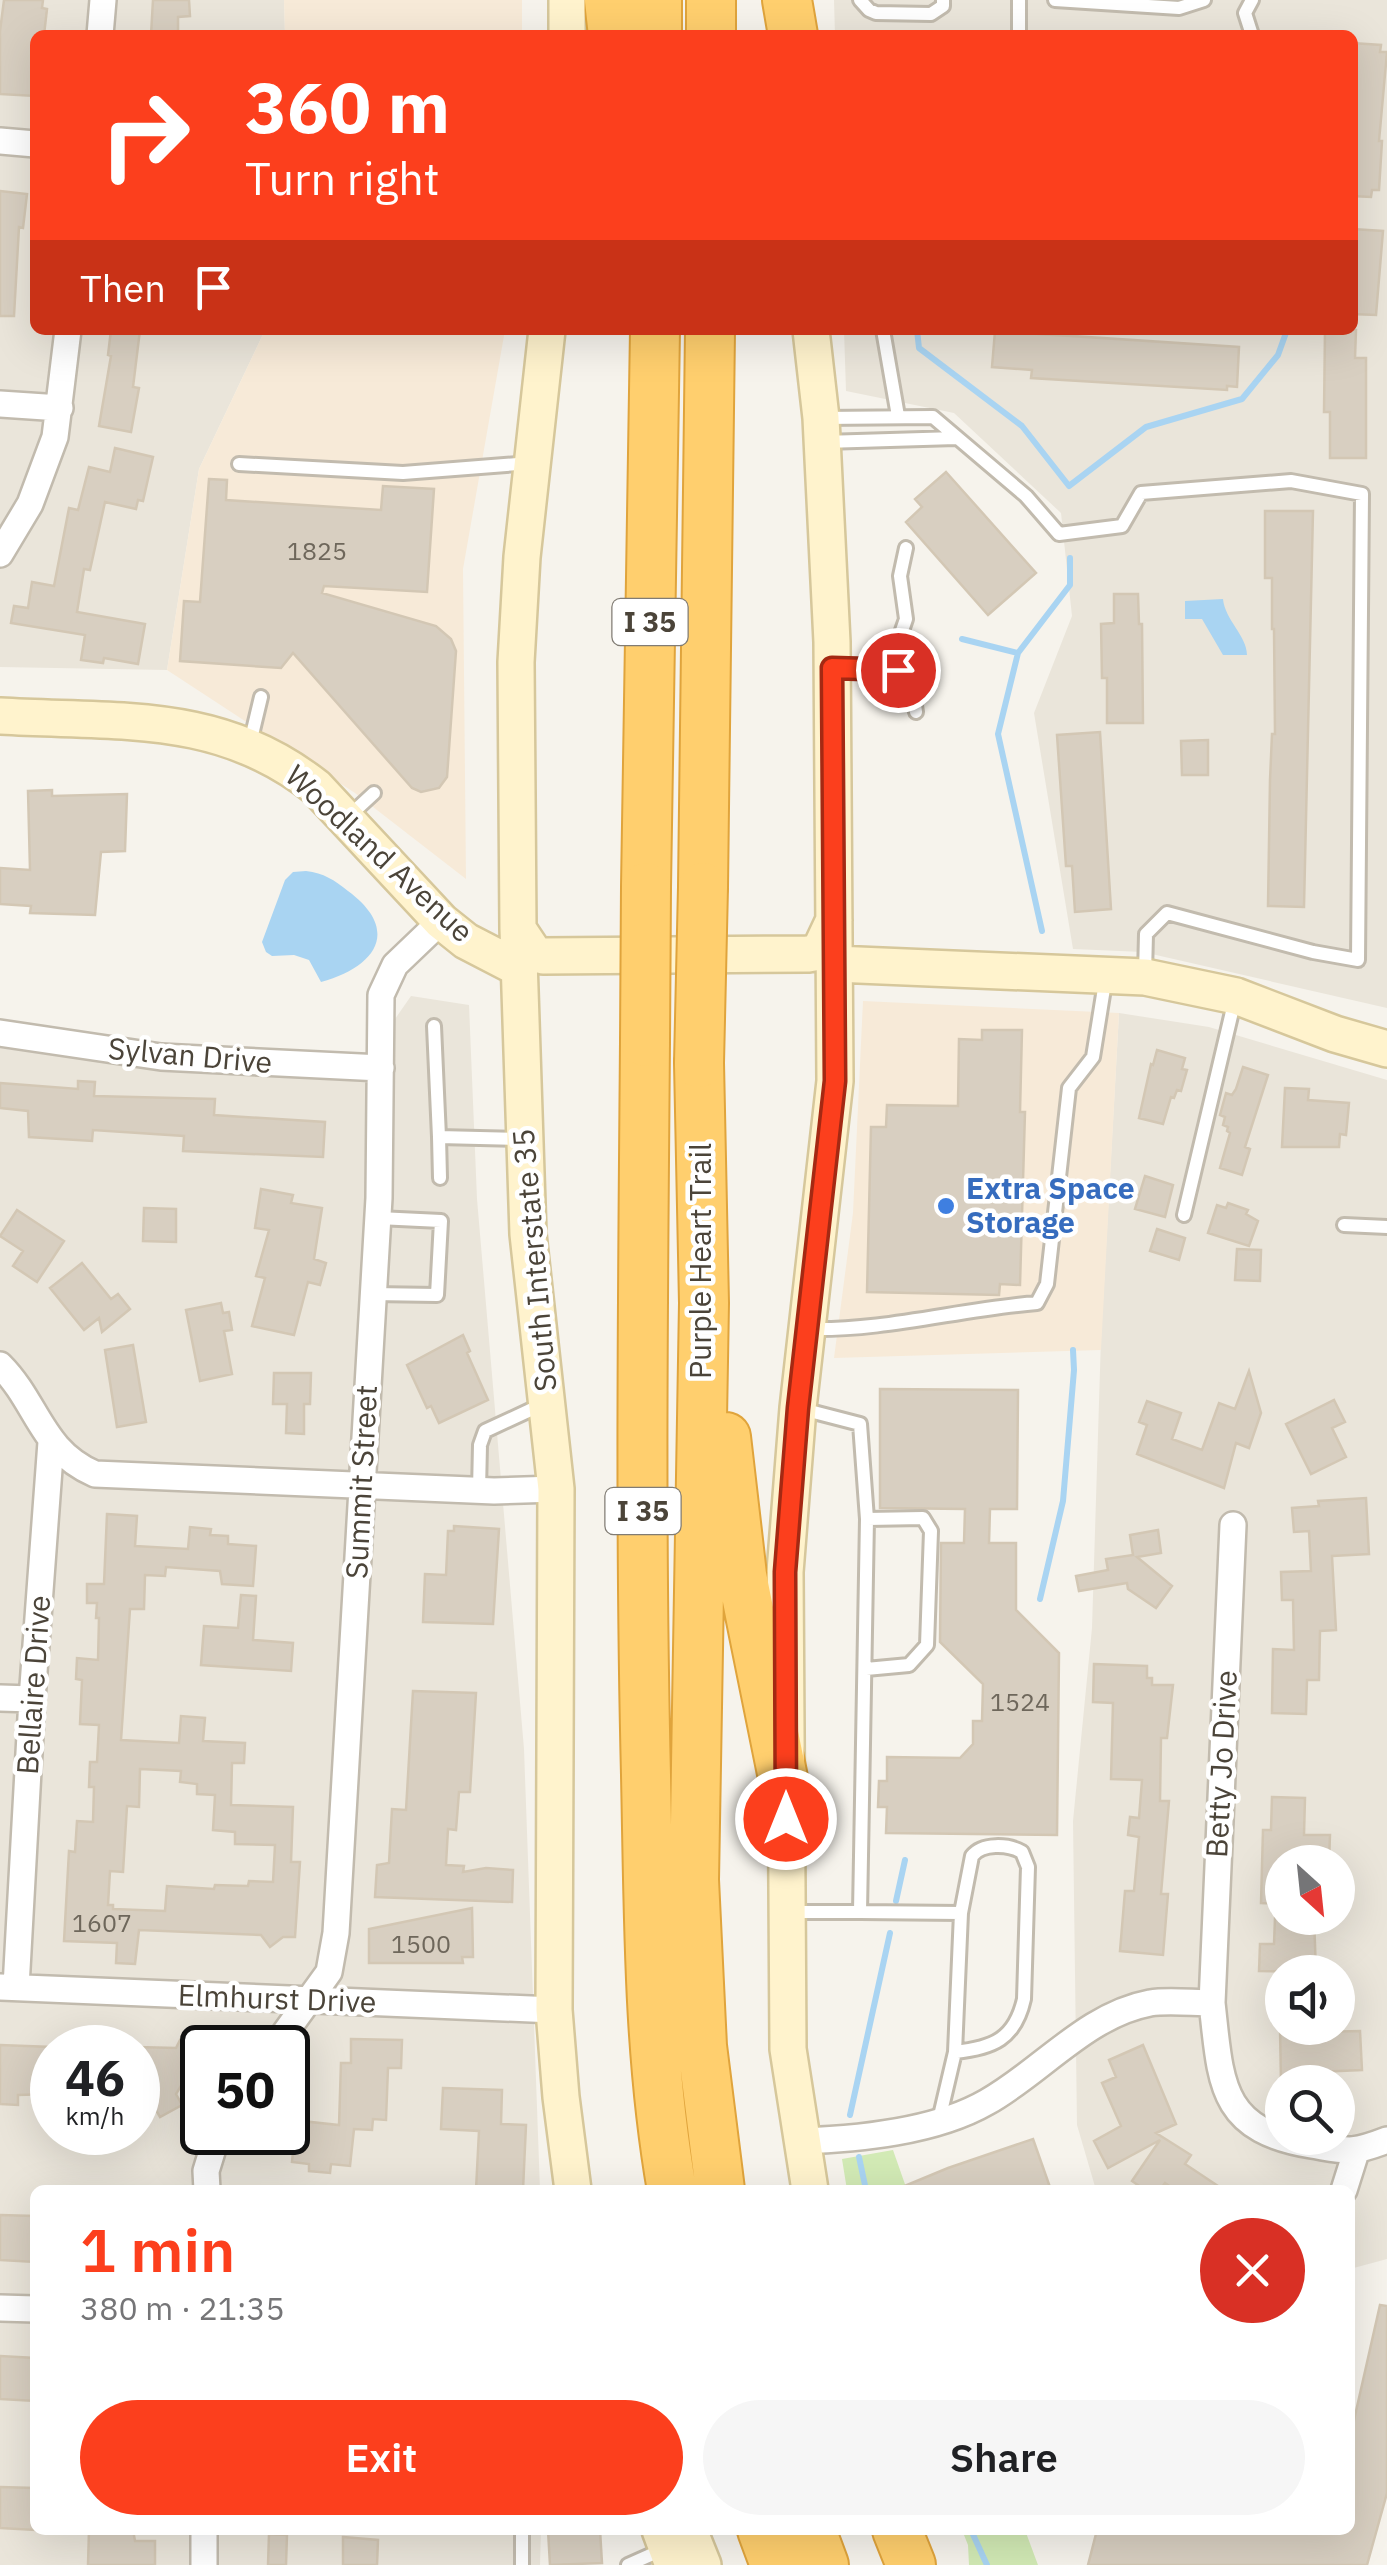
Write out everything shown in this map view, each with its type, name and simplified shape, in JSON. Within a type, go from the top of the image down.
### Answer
[{"type":"highway","points":[[610,0],[613,30]]},
{"type":"highway","points":[[657,0],[657,30]]},
{"type":"highway","points":[[711,30],[712,0]]},
{"type":"highway","points":[[787,0],[793,30]]},
{"type":"highway","name":"Purple Heart Trail","points":[[710,335],[699,1063],[704,1302],[694,1880],[700,2029],[719,2185]]},
{"type":"highway","name":"Purple Heart Trail","points":[[653,339],[642,1621],[656,2059],[671,2185]]},
{"type":"highway","points":[[704,1302],[722,1398],[742,1575],[785,1788]]},
{"type":"highway","points":[[764,2535],[775,2565]]},
{"type":"highway","points":[[813,2535],[824,2565]]},
{"type":"highway","points":[[899,2535],[911,2565]]},
{"type":"main road","points":[[566,30],[567,0]]},
{"type":"main road","points":[[794,30],[796,0]]},
{"type":"main road","name":"South Interstate 35","points":[[546,335],[516,662],[518,929],[528,1234],[556,1489],[554,2010],[572,2185]]},
{"type":"main road","points":[[809,2185],[788,2050],[785,1572],[798,1408],[835,1081],[832,668],[821,430],[812,335]]},
{"type":"main road","name":"Woodland Avenue","points":[[0,716],[176,726],[214,733],[250,746],[297,772],[347,818],[442,920],[521,986]]},
{"type":"main road","points":[[518,929],[534,953],[543,956],[808,954],[819,952],[834,920]]},
{"type":"main road","points":[[835,964],[1145,977],[1236,996],[1387,1050]]},
{"type":"main road","points":[[521,986],[528,988],[536,981],[551,978],[802,976],[818,982],[834,1008]]},
{"type":"main road","points":[[916,2535],[928,2565]]},
{"type":"main road","points":[[672,2543],[703,2565]]},
{"type":"street","points":[[101,30],[104,0]]},
{"type":"street","points":[[0,140],[30,143]]},
{"type":"street","points":[[0,554],[44,472],[60,408],[67,335]]},
{"type":"street","points":[[0,404],[60,408]]},
{"type":"street","name":"Summit Street","points":[[290,2025],[329,1972],[336,1932],[378,1218],[381,995],[395,965],[442,920]]},
{"type":"street","name":"Sylvan Drive","points":[[0,1033],[162,1057],[382,1068]]},
{"type":"street","points":[[0,1365],[18,1385],[51,1442],[80,1468],[112,1477],[479,1490],[556,1489]]},
{"type":"street","name":"Bellaire Drive","points":[[8,1987],[51,1442]]},
{"type":"street","name":"Betty Jo Drive","points":[[1233,1525],[1212,2004],[1219,2069],[1236,2114],[1276,2140],[1356,2152]]},
{"type":"street","points":[[0,1698],[32,1700]]},
{"type":"street","name":"Elmhurst Drive","points":[[8,1987],[554,2010]]},
{"type":"street","points":[[800,2141],[862,2138],[940,2120],[984,2104],[1110,2018],[1150,2003],[1212,2004]]},
{"type":"street","points":[[1346,2185],[1356,2152],[1387,2140]]},
{"type":"street","points":[[206,2185],[211,2155]]},
{"type":"street","points":[[0,2308],[30,2309]]},
{"type":"street","points":[[204,2535],[204,2565]]},
{"type":"lane","points":[[860,0],[876,13],[932,14],[943,6],[943,0]]},
{"type":"lane","points":[[1018,30],[1019,0]]},
{"type":"lane","points":[[1055,0],[1179,8],[1204,0]]},
{"type":"lane","points":[[1251,30],[1246,13],[1252,0]]},
{"type":"lane","points":[[884,335],[898,416]]},
{"type":"lane","points":[[821,430],[898,416],[933,418],[1026,496],[1059,534],[1122,526],[1141,493],[1291,481],[1362,494],[1358,960],[1313,952],[1167,912],[1146,934],[1145,977]]},
{"type":"lane","points":[[821,430],[956,438]]},
{"type":"lane","points":[[239,464],[403,473],[532,463]]},
{"type":"lane","points":[[906,548],[900,576],[906,619],[898,645],[898,670],[914,699],[916,712]]},
{"type":"lane","points":[[832,668],[898,670]]},
{"type":"lane","points":[[250,746],[261,697]]},
{"type":"lane","points":[[347,818],[374,794]]},
{"type":"lane","points":[[808,1329],[832,1330],[944,1317],[1036,1302],[1047,1284],[1069,1088],[1093,1057],[1107,974]]},
{"type":"lane","points":[[1184,1216],[1236,996]]},
{"type":"lane","points":[[434,1026],[440,1178]]},
{"type":"lane","points":[[439,1137],[524,1139]]},
{"type":"lane","points":[[373,1294],[436,1295],[442,1221],[378,1218]]},
{"type":"lane","points":[[1344,1225],[1387,1226]]},
{"type":"lane","points":[[479,1490],[480,1445],[485,1431],[547,1402]]},
{"type":"lane","points":[[798,1408],[860,1424],[866,1519],[860,1912]]},
{"type":"lane","points":[[866,1519],[923,1518],[931,1531],[926,1645],[909,1665],[866,1669]]},
{"type":"lane","points":[[940,2120],[955,2052],[961,1913],[972,1856],[982,1847],[1010,1848],[1022,1852],[1028,1867],[1024,2000],[1020,2016],[1006,2036],[988,2047],[955,2052]]},
{"type":"lane","points":[[786,1912],[961,1913]]},
{"type":"lane","points":[[522,2535],[522,2565]]},
{"type":"lane","points":[[628,2565],[672,2543]]},
{"type":"shaded area","points":[[0,0],[284,0],[285,30],[30,30],[30,335],[263,335],[199,469],[167,670],[0,667]]},
{"type":"shaded area","points":[[284,0],[522,0],[522,30],[285,30]]},
{"type":"shaded area","points":[[834,0],[1387,0],[1387,1008],[1143,952],[1073,949],[1034,713],[1072,616],[1061,513],[954,413],[846,391],[844,335],[1358,335],[1358,30],[835,30]]},
{"type":"shaded area","points":[[263,335],[504,335],[463,569],[466,879],[355,793],[167,670],[199,469]]},
{"type":"shaded area","points":[[411,996],[469,1005],[477,1199],[524,1749],[540,2185],[30,2185],[30,2535],[541,2535],[540,2565],[0,2565],[0,1048],[175,1071],[352,1081]]},
{"type":"shaded area","points":[[863,1001],[1119,1013],[1101,1350],[834,1358],[853,1213]]},
{"type":"shaded area","points":[[1119,1013],[1209,1027],[1387,1080],[1387,2259],[1355,2268],[1355,2185],[1095,2185],[1077,2125],[1073,1821],[1092,1628],[1101,1338]]},
{"type":"green space","points":[[893,2150],[905,2185],[846,2185],[842,2159]]},
{"type":"green space","points":[[964,2535],[1027,2535],[1038,2565],[969,2565]]},
{"type":"water","points":[[1223,599],[1247,655],[1223,655],[1202,619],[1185,619],[1185,601]]},
{"type":"water","points":[[293,872],[318,873],[348,891],[365,906],[377,933],[368,957],[356,967],[321,982],[309,960],[294,955],[272,956],[262,942],[285,880]]},
{"type":"building","points":[[4,0],[43,0],[42,8],[47,9],[45,30],[30,30],[30,96],[0,94]]},
{"type":"building","points":[[153,0],[189,0],[190,16],[178,17],[178,30],[151,30]]},
{"type":"building","points":[[1358,43],[1381,45],[1380,52],[1387,52],[1379,190],[1372,190],[1371,197],[1358,196]]},
{"type":"building","points":[[0,191],[27,194],[23,228],[19,227],[14,316],[0,316]]},
{"type":"building","points":[[1358,229],[1383,231],[1376,315],[1358,314]]},
{"type":"building","points":[[110,335],[139,335],[133,387],[139,388],[131,432],[99,426],[111,356]]},
{"type":"building","points":[[995,335],[1056,335],[1239,347],[1237,387],[1227,386],[1227,390],[1031,378],[1032,370],[992,367]]},
{"type":"building","points":[[1325,335],[1356,335],[1355,358],[1366,358],[1366,458],[1330,458],[1330,412],[1324,412]]},
{"type":"building","points":[[115,448],[153,457],[143,501],[138,500],[136,509],[105,502],[90,570],[84,569],[77,612],[145,624],[138,664],[104,658],[103,663],[81,660],[85,635],[11,623],[14,606],[28,608],[32,582],[54,586],[69,508],[78,510],[89,467],[110,472]]},
{"type":"building","points":[[946,472],[1036,573],[988,615],[906,522],[922,507],[915,499]]},
{"type":"building","points":[[209,479],[227,480],[226,500],[381,510],[383,486],[434,489],[427,592],[324,586],[322,593],[436,626],[451,639],[456,651],[447,777],[439,788],[421,792],[412,788],[293,653],[281,668],[180,661],[184,601],[200,602]]},
{"type":"building","points":[[1265,511],[1313,511],[1304,907],[1268,906],[1270,780],[1275,734],[1272,578],[1265,578]]},
{"type":"building","points":[[1114,594],[1138,594],[1143,723],[1107,723],[1101,624],[1114,623]]},
{"type":"building","points":[[1100,732],[1111,909],[1075,912],[1072,866],[1066,866],[1057,735]]},
{"type":"building","points":[[1208,740],[1208,775],[1182,775],[1181,741]]},
{"type":"building","points":[[52,790],[52,796],[127,794],[125,851],[101,852],[95,915],[30,913],[31,906],[0,904],[0,868],[30,870],[28,791]]},
{"type":"building","name":"Extra Space Storage","points":[[982,1030],[1022,1030],[1020,1112],[1025,1112],[1020,1285],[1000,1284],[999,1295],[867,1292],[871,1127],[886,1127],[887,1105],[958,1106],[959,1039],[982,1040]]},
{"type":"building","points":[[1157,1050],[1185,1058],[1182,1069],[1187,1070],[1181,1091],[1171,1097],[1163,1124],[1139,1118]]},
{"type":"building","points":[[1243,1067],[1268,1075],[1245,1147],[1250,1149],[1242,1175],[1220,1168],[1230,1133],[1223,1125],[1225,1117],[1220,1115],[1226,1093],[1232,1095],[1236,1089]]},
{"type":"building","points":[[78,1081],[95,1082],[94,1096],[215,1099],[214,1115],[325,1122],[323,1157],[183,1151],[184,1136],[93,1130],[92,1141],[29,1137],[28,1111],[0,1108],[0,1083],[78,1089]]},
{"type":"building","points":[[1285,1088],[1309,1089],[1308,1100],[1349,1103],[1346,1135],[1340,1134],[1339,1147],[1282,1147]]},
{"type":"building","points":[[1145,1176],[1173,1185],[1165,1217],[1135,1209]]},
{"type":"building","points":[[261,1189],[293,1195],[291,1203],[322,1208],[314,1259],[326,1263],[320,1285],[308,1282],[294,1335],[252,1326],[265,1278],[256,1276],[269,1230],[255,1228]]},
{"type":"building","points":[[1228,1203],[1248,1210],[1246,1214],[1258,1221],[1249,1246],[1208,1233],[1217,1205],[1226,1208]]},
{"type":"building","points":[[144,1208],[176,1209],[176,1242],[143,1241]]},
{"type":"building","points":[[17,1210],[64,1241],[37,1282],[13,1266],[23,1251],[0,1236]]},
{"type":"building","points":[[1157,1229],[1185,1238],[1179,1260],[1150,1251]]},
{"type":"building","points":[[1237,1249],[1261,1250],[1260,1281],[1235,1280]]},
{"type":"building","points":[[82,1263],[111,1299],[118,1294],[130,1309],[102,1332],[99,1318],[84,1330],[50,1288]]},
{"type":"building","points":[[221,1303],[223,1313],[229,1312],[232,1330],[224,1331],[232,1374],[200,1381],[186,1310]]},
{"type":"building","points":[[463,1335],[488,1400],[439,1423],[431,1406],[427,1408],[407,1365]]},
{"type":"building","points":[[133,1345],[146,1422],[117,1427],[105,1350]]},
{"type":"building","points":[[1249,1371],[1261,1413],[1249,1448],[1236,1443],[1224,1488],[1137,1454],[1147,1425],[1139,1422],[1147,1401],[1181,1413],[1172,1439],[1202,1450],[1219,1403],[1235,1409]]},
{"type":"building","points":[[274,1373],[311,1373],[310,1404],[304,1404],[304,1434],[286,1433],[287,1404],[273,1404]]},
{"type":"building","points":[[880,1389],[1018,1390],[1017,1509],[990,1509],[989,1543],[1016,1543],[1016,1610],[1059,1653],[1057,1835],[886,1833],[887,1807],[878,1807],[879,1781],[887,1781],[887,1757],[960,1758],[973,1744],[973,1721],[982,1721],[983,1684],[940,1642],[941,1543],[964,1543],[965,1509],[880,1508]]},
{"type":"building","points":[[1334,1400],[1345,1422],[1332,1428],[1346,1457],[1311,1474],[1286,1424]]},
{"type":"building","points":[[1366,1498],[1369,1554],[1332,1556],[1336,1630],[1320,1631],[1319,1680],[1307,1680],[1306,1714],[1272,1713],[1273,1649],[1294,1650],[1293,1600],[1282,1600],[1281,1572],[1311,1571],[1309,1531],[1294,1532],[1292,1508],[1319,1506],[1318,1501]]},
{"type":"building","points":[[107,1514],[137,1516],[135,1546],[188,1549],[190,1527],[211,1529],[210,1535],[228,1536],[228,1544],[256,1546],[253,1586],[222,1584],[220,1571],[166,1567],[165,1576],[145,1575],[144,1609],[130,1609],[121,1740],[179,1743],[181,1716],[205,1718],[203,1741],[245,1743],[244,1763],[232,1763],[231,1805],[293,1807],[291,1862],[300,1862],[295,1937],[283,1937],[270,1947],[261,1935],[139,1930],[135,1964],[116,1963],[117,1943],[64,1941],[69,1851],[75,1852],[77,1821],[93,1822],[90,1762],[97,1762],[99,1725],[80,1724],[82,1680],[76,1679],[77,1658],[98,1660],[97,1603],[87,1603],[87,1584],[104,1584]],"holes":[[[140,1769],[181,1771],[180,1782],[197,1784],[197,1794],[215,1795],[213,1830],[235,1832],[235,1844],[275,1845],[273,1882],[215,1885],[214,1889],[167,1886],[165,1911],[113,1909],[113,1905],[108,1905],[110,1871],[123,1872],[127,1806],[139,1807]]]},
{"type":"building","points":[[454,1526],[499,1529],[493,1624],[423,1622],[425,1574],[446,1575],[448,1531],[454,1531]]},
{"type":"building","points":[[1158,1530],[1161,1553],[1137,1557],[1172,1586],[1156,1608],[1128,1589],[1127,1583],[1079,1591],[1076,1576],[1108,1570],[1106,1559],[1133,1555],[1130,1535]]},
{"type":"building","points":[[241,1595],[256,1596],[253,1640],[293,1643],[291,1671],[201,1665],[204,1626],[238,1628]]},
{"type":"building","points":[[1094,1664],[1147,1666],[1147,1678],[1152,1678],[1152,1685],[1173,1685],[1167,1738],[1161,1738],[1160,1801],[1169,1801],[1161,1894],[1168,1894],[1163,1955],[1120,1951],[1125,1891],[1134,1891],[1139,1837],[1128,1835],[1130,1817],[1139,1818],[1142,1780],[1111,1779],[1113,1703],[1093,1702]]},
{"type":"building","points":[[413,1691],[476,1693],[470,1792],[459,1792],[456,1830],[448,1829],[446,1865],[464,1866],[463,1872],[486,1868],[513,1870],[512,1902],[375,1897],[377,1865],[389,1863],[392,1809],[406,1810]]},
{"type":"building","points":[[1272,1797],[1305,1798],[1304,1835],[1330,1835],[1330,1845],[1265,1845],[1265,1903],[1261,1903],[1263,1830],[1271,1830]]},
{"type":"building","points":[[472,1908],[473,1957],[462,1957],[463,1963],[369,1963],[369,1929]]},
{"type":"building","points":[[1274,1935],[1315,1935],[1315,1955],[1265,1955],[1265,1971],[1259,1971],[1260,1944],[1274,1944]]},
{"type":"building","points":[[1355,2031],[1360,2031],[1362,2070],[1355,2070],[1355,2065],[1281,2065],[1280,2045],[1355,2045]]},
{"type":"building","points":[[351,2039],[402,2040],[401,2068],[388,2068],[386,2120],[373,2119],[372,2130],[354,2129],[350,2166],[331,2164],[330,2173],[309,2171],[309,2164],[292,2162],[293,2155],[310,2155],[310,2122],[339,2125],[341,2063],[351,2063]]},
{"type":"building","points":[[180,2040],[180,2087],[176,2094],[180,2106],[160,2117],[160,2048],[176,2048]]},
{"type":"building","points":[[0,2045],[30,2046],[30,2095],[18,2095],[18,2105],[0,2104]]},
{"type":"building","points":[[1143,2045],[1176,2124],[1156,2133],[1191,2155],[1185,2164],[1216,2185],[1138,2185],[1132,2181],[1160,2140],[1108,2168],[1094,2141],[1121,2126],[1102,2083],[1116,2077],[1109,2060]]},
{"type":"building","points":[[443,2088],[502,2090],[501,2124],[526,2125],[523,2185],[476,2185],[479,2131],[441,2129]]},
{"type":"building","points":[[1033,2139],[1049,2185],[907,2185]]},
{"type":"building","points":[[0,2215],[30,2216],[30,2262],[0,2260]]},
{"type":"building","points":[[1380,2305],[1387,2306],[1387,2493],[1367,2565],[1088,2565],[1096,2535],[1355,2535],[1355,2416]]},
{"type":"building","points":[[0,2356],[30,2358],[30,2401],[0,2399]]},
{"type":"building","points":[[0,2487],[30,2488],[30,2530],[0,2528]]},
{"type":"building","points":[[89,2535],[134,2535],[135,2541],[155,2541],[155,2565],[88,2565]]},
{"type":"building","points":[[269,2535],[287,2535],[286,2565],[268,2565]]},
{"type":"building","points":[[548,2535],[600,2535],[602,2563],[550,2565]]},
{"type":"building","points":[[343,2537],[378,2540],[377,2565],[343,2565]]},
{"type":"waterway","points":[[918,335],[919,348],[1022,426],[1069,486],[1146,427],[1242,399],[1278,355],[1285,335]]},
{"type":"waterway","points":[[1042,931],[998,734],[1018,653],[1070,585],[1070,558]]},
{"type":"waterway","points":[[962,639],[1018,653]]},
{"type":"waterway","points":[[1040,1599],[1063,1501],[1073,1350]]},
{"type":"waterway","points":[[896,1901],[905,1860]]},
{"type":"waterway","points":[[850,2115],[890,1933]]},
{"type":"waterway","points":[[859,2157],[865,2185]]},
{"type":"waterway","points":[[973,2535],[987,2565]]},
{"type":"place","name":"Extra Space Storage","points":[[946,1206]]},
{"type":"route","points":[[786,1819],[785,1572],[798,1408],[835,1081],[832,668],[898,670]]}]
